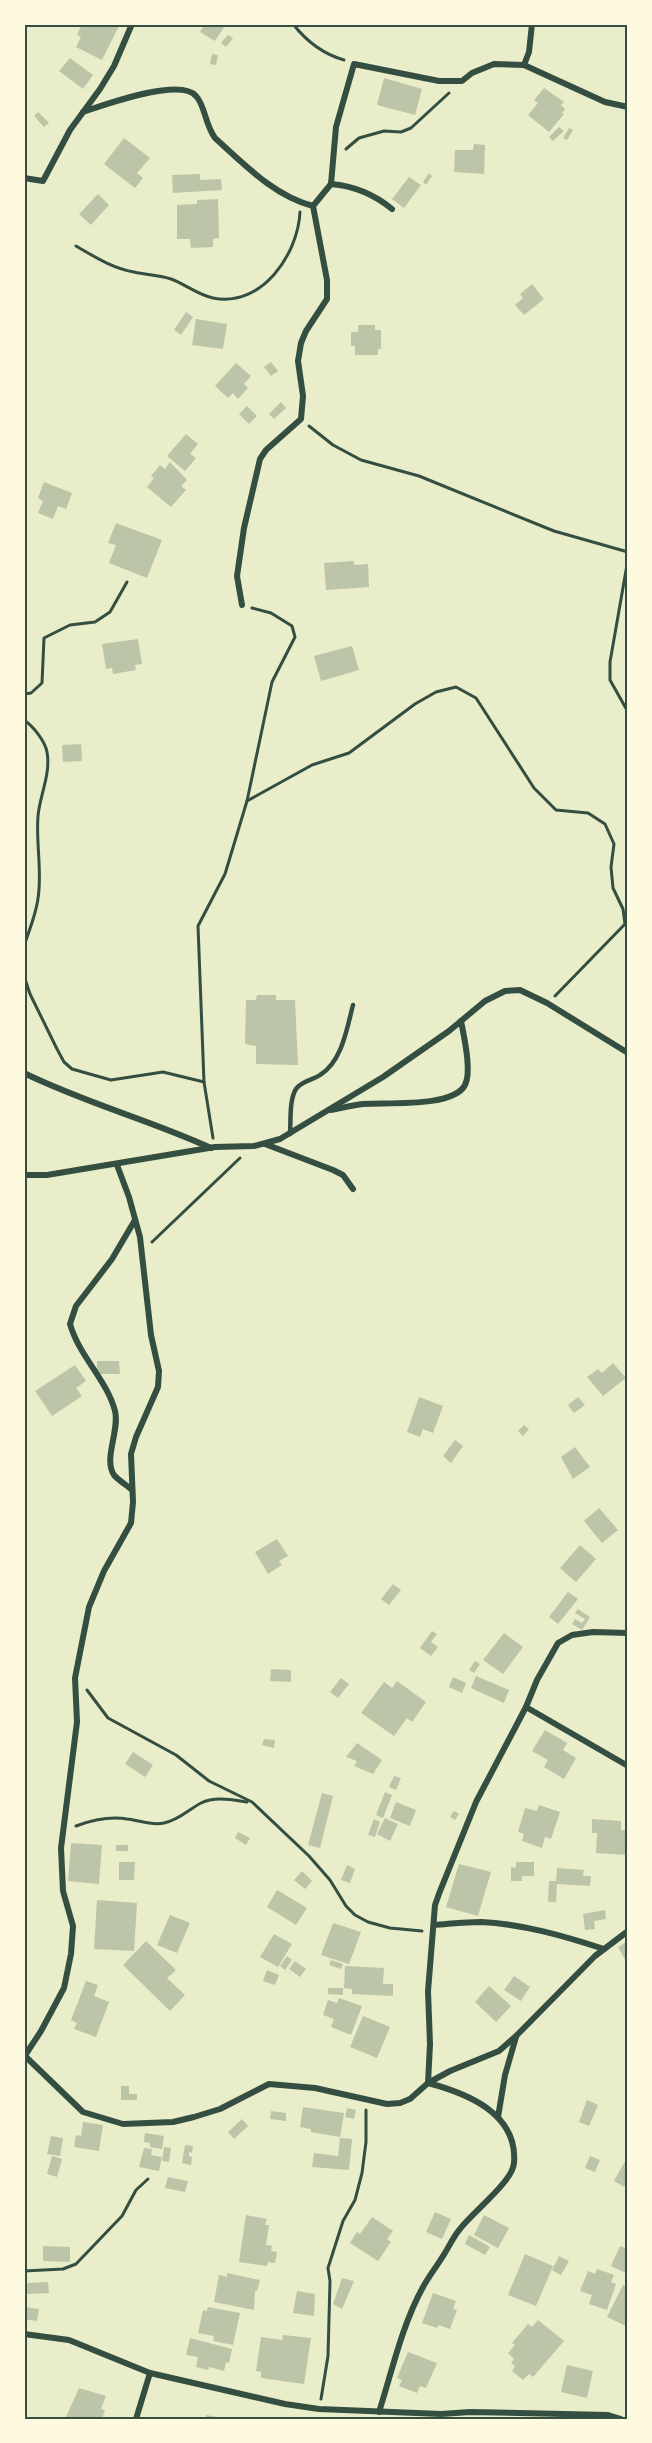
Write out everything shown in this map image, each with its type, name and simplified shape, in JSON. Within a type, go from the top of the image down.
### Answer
[{"type":"street","points":[[24,177],[43,181],[70,130],[114,66],[132,24]]},
{"type":"street","points":[[524,65],[529,52],[532,24]]},
{"type":"street","points":[[313,206],[332,184],[336,127],[354,64],[439,81],[462,81],[472,73],[494,64],[524,65],[605,102],[628,107]]},
{"type":"street","points":[[83,112],[140,93],[186,90],[195,93],[208,129],[215,138],[271,186],[300,203],[313,206]]},
{"type":"street","points":[[332,184],[344,185],[366,193],[392,209]]},
{"type":"street","points":[[242,605],[237,576],[244,528],[260,459],[266,450],[301,419],[303,396],[298,361],[301,343],[306,330],[327,299],[327,280],[313,206]]},
{"type":"street","points":[[24,1174],[47,1175],[213,1148],[265,1144],[290,1134],[383,1077],[461,1022],[485,1001],[505,991],[520,990],[547,1003],[628,1053]]},
{"type":"street","points":[[328,1110],[360,1105],[431,1101],[460,1091],[467,1078],[461,1022]]},
{"type":"street","points":[[24,1073],[80,1099],[213,1148]]},
{"type":"street","points":[[265,1144],[343,1175],[353,1189]]},
{"type":"street","points":[[117,1165],[135,1220],[142,1251],[151,1335],[159,1371],[158,1387],[136,1437],[132,1454],[131,1523],[104,1571],[89,1607],[75,1678],[77,1722],[61,1848],[63,1891],[73,1926],[71,1954],[64,1988],[24,2057],[83,2112],[123,2124],[173,2122],[194,2117],[220,2109],[269,2084],[315,2088],[387,2104],[400,2103],[410,2099],[428,2083],[450,2071],[500,2051],[570,1980],[628,1931]]},
{"type":"street","points":[[132,1490],[114,1474],[110,1463],[113,1438],[118,1422],[113,1402],[82,1353],[70,1324],[76,1306],[112,1259],[135,1220]]},
{"type":"street","points":[[428,2083],[430,2044],[428,1991],[435,1905],[476,1802],[558,1643],[572,1635],[628,1633]]},
{"type":"street","points":[[526,1707],[628,1766]]},
{"type":"street","points":[[434,1929],[480,1922],[512,1925],[559,1935],[604,1950]]},
{"type":"street","points":[[498,2117],[505,2075],[516,2036]]},
{"type":"street","points":[[379,2412],[410,2317],[423,2288],[459,2230],[488,2197],[509,2179],[514,2164],[508,2133],[498,2117],[482,2103],[455,2090],[428,2083]]},
{"type":"street","points":[[24,2334],[69,2340],[150,2373],[285,2404],[320,2409],[440,2416],[480,2412],[608,2415],[621,2419]]},
{"type":"street","points":[[136,2419],[150,2373]]},
{"type":"lane","points":[[290,1134],[293,1097],[296,1088],[322,1074],[330,1066],[343,1041],[353,1005]]},
{"type":"path","points":[[293,24],[313,45],[330,56],[354,64]]},
{"type":"path","points":[[333,159],[359,138],[384,131],[400,132],[411,128],[462,81]]},
{"type":"path","points":[[76,246],[114,267],[170,278],[211,298],[230,299],[261,286],[272,278],[283,264],[299,229],[300,203]]},
{"type":"path","points":[[301,419],[333,445],[361,460],[419,476],[554,531],[628,552]]},
{"type":"path","points":[[628,559],[610,663],[610,680],[628,712]]},
{"type":"path","points":[[24,694],[31,693],[42,683],[44,638],[70,625],[95,622],[111,612],[127,582]]},
{"type":"path","points":[[213,1148],[204,1082],[198,926],[225,874],[247,801],[272,682],[295,637],[292,626],[272,613],[242,605]]},
{"type":"path","points":[[247,801],[312,765],[349,753],[415,704],[436,692],[456,687],[476,699],[534,788],[556,810],[588,813],[605,824],[614,844],[611,867],[613,888],[623,909],[625,924],[547,1003]]},
{"type":"path","points":[[24,720],[31,724],[47,749],[49,764],[38,814],[38,906],[24,946]]},
{"type":"path","points":[[24,976],[30,994],[57,1049],[64,1062],[72,1069],[111,1080],[163,1072],[204,1082]]},
{"type":"path","points":[[142,1251],[254,1146]]},
{"type":"path","points":[[75,1678],[93,1696],[108,1718],[176,1755],[209,1781],[252,1802],[309,1856],[330,1880],[346,1906],[355,1915],[368,1922],[390,1928],[434,1929]]},
{"type":"path","points":[[63,1830],[100,1818],[163,1823],[181,1817],[202,1802],[221,1799],[252,1802]]},
{"type":"path","points":[[320,2409],[328,2356],[330,2281],[328,2268],[344,2221],[356,2200],[366,2142],[366,2099]]},
{"type":"path","points":[[24,2271],[63,2268],[76,2264],[122,2216],[136,2190],[148,2179]]},
{"type":"building","points":[[82,24],[86,26],[87,24],[120,24],[102,60],[76,47],[81,37],[77,35]]},
{"type":"building","points":[[205,24],[226,24],[215,41],[200,32]]},
{"type":"building","points":[[228,35],[233,38],[226,47],[221,43]]},
{"type":"building","points":[[212,54],[218,55],[216,65],[210,64]]},
{"type":"building","points":[[70,58],[93,75],[83,89],[59,71]]},
{"type":"building","points":[[384,78],[422,89],[415,115],[377,105]]},
{"type":"building","points":[[544,88],[564,102],[561,105],[565,109],[562,113],[564,114],[549,132],[528,115],[538,103],[534,100]]},
{"type":"building","points":[[38,112],[49,123],[44,127],[34,116]]},
{"type":"building","points":[[559,127],[564,131],[553,141],[549,137]]},
{"type":"building","points":[[569,128],[573,130],[567,140],[563,138]]},
{"type":"building","points":[[124,138],[150,158],[137,173],[143,178],[135,188],[104,164]]},
{"type":"building","points":[[474,144],[485,145],[484,174],[454,172],[455,150],[473,150]]},
{"type":"building","points":[[429,173],[432,176],[426,185],[423,182]]},
{"type":"building","points":[[200,174],[200,180],[221,179],[222,190],[173,193],[172,175]]},
{"type":"building","points":[[409,177],[421,185],[404,208],[392,199]]},
{"type":"building","points":[[98,194],[109,205],[91,225],[79,214]]},
{"type":"building","points":[[218,199],[219,238],[213,239],[213,247],[191,248],[190,239],[177,239],[177,205],[197,204],[197,200]]},
{"type":"building","points":[[532,284],[544,299],[524,315],[515,305],[523,298],[520,294]]},
{"type":"building","points":[[186,312],[193,317],[181,335],[174,330]]},
{"type":"building","points":[[196,319],[227,324],[223,349],[192,345]]},
{"type":"building","points":[[358,325],[375,325],[375,330],[381,330],[381,349],[378,349],[378,355],[355,355],[355,346],[351,346],[351,332],[358,332]]},
{"type":"building","points":[[271,362],[278,371],[271,376],[264,367]]},
{"type":"building","points":[[236,363],[251,376],[244,384],[248,388],[238,399],[233,393],[228,398],[215,386]]},
{"type":"building","points":[[281,402],[286,408],[274,419],[269,414]]},
{"type":"building","points":[[247,406],[257,416],[249,424],[239,414]]},
{"type":"building","points":[[186,434],[198,444],[190,454],[196,458],[185,471],[167,456]]},
{"type":"building","points":[[170,462],[187,480],[181,486],[186,490],[171,507],[147,487],[154,478],[151,476],[160,465],[165,469]]},
{"type":"building","points":[[44,482],[72,493],[66,509],[58,506],[53,519],[38,513],[43,501],[38,498]]},
{"type":"building","points":[[116,523],[162,540],[147,578],[109,563],[116,545],[108,543]]},
{"type":"building","points":[[354,561],[354,565],[368,564],[369,587],[326,590],[324,563]]},
{"type":"building","points":[[138,639],[142,664],[135,665],[136,670],[113,674],[112,668],[106,669],[102,644]]},
{"type":"building","points":[[352,646],[359,670],[321,681],[314,656]]},
{"type":"building","points":[[81,744],[82,761],[63,762],[62,745]]},
{"type":"building","points":[[257,995],[276,995],[276,1000],[295,1000],[298,1065],[256,1064],[256,1046],[245,1044],[246,1000],[256,1000]]},
{"type":"building","points":[[97,1361],[119,1361],[120,1374],[97,1374]]},
{"type":"building","points":[[613,1363],[626,1378],[603,1396],[587,1377],[598,1369],[602,1373]]},
{"type":"building","points":[[75,1365],[86,1381],[76,1388],[82,1396],[52,1416],[35,1391]]},
{"type":"building","points":[[419,1397],[443,1406],[433,1433],[423,1429],[420,1437],[407,1432]]},
{"type":"building","points":[[578,1397],[585,1405],[574,1413],[568,1405]]},
{"type":"building","points":[[524,1425],[529,1429],[523,1436],[518,1431]]},
{"type":"building","points":[[455,1440],[463,1446],[451,1463],[443,1456]]},
{"type":"building","points":[[575,1447],[590,1467],[573,1479],[561,1457]]},
{"type":"building","points":[[599,1508],[618,1530],[602,1543],[584,1521]]},
{"type":"building","points":[[277,1539],[288,1556],[279,1561],[282,1565],[268,1574],[255,1552]]},
{"type":"building","points":[[580,1545],[596,1559],[576,1582],[560,1568]]},
{"type":"building","points":[[393,1584],[401,1590],[389,1605],[381,1599]]},
{"type":"building","points":[[568,1592],[578,1599],[558,1624],[549,1617]]},
{"type":"building","points":[[578,1609],[590,1617],[582,1630],[572,1624],[575,1619],[582,1623],[585,1619],[575,1613]]},
{"type":"building","points":[[432,1631],[437,1634],[431,1642],[438,1647],[431,1656],[420,1648]]},
{"type":"building","points":[[504,1633],[523,1647],[503,1674],[483,1660]]},
{"type":"building","points":[[475,1661],[480,1664],[474,1673],[469,1670]]},
{"type":"building","points":[[271,1669],[291,1670],[291,1682],[270,1681]]},
{"type":"building","points":[[476,1676],[509,1690],[504,1703],[471,1688]]},
{"type":"building","points":[[453,1677],[466,1683],[462,1693],[449,1687]]},
{"type":"building","points":[[341,1678],[349,1684],[338,1698],[330,1692]]},
{"type":"building","points":[[397,1681],[426,1702],[412,1722],[407,1718],[394,1736],[361,1713],[384,1682],[392,1688]]},
{"type":"building","points":[[545,1730],[567,1743],[563,1750],[576,1758],[564,1779],[544,1767],[548,1760],[532,1751]]},
{"type":"building","points":[[264,1739],[275,1740],[274,1748],[262,1745]]},
{"type":"building","points":[[357,1743],[382,1760],[373,1774],[354,1766],[357,1761],[346,1757]]},
{"type":"building","points":[[133,1752],[153,1765],[145,1777],[125,1764]]},
{"type":"building","points":[[394,1776],[401,1778],[396,1790],[389,1787]]},
{"type":"building","points":[[385,1792],[392,1795],[383,1818],[376,1815]]},
{"type":"building","points":[[322,1793],[333,1796],[320,1848],[308,1845]]},
{"type":"building","points":[[396,1802],[416,1810],[410,1826],[390,1818]]},
{"type":"building","points":[[539,1805],[560,1812],[551,1839],[545,1837],[542,1848],[522,1841],[524,1834],[518,1832],[525,1808],[537,1811]]},
{"type":"building","points":[[454,1811],[459,1814],[455,1820],[450,1817]]},
{"type":"building","points":[[385,1818],[398,1824],[390,1841],[377,1834]]},
{"type":"building","points":[[374,1819],[380,1822],[375,1837],[368,1835]]},
{"type":"building","points":[[592,1819],[621,1821],[621,1830],[628,1831],[628,1855],[596,1853],[597,1833],[592,1833]]},
{"type":"building","points":[[238,1832],[250,1838],[246,1845],[235,1838]]},
{"type":"building","points":[[71,1843],[102,1845],[99,1884],[68,1881]]},
{"type":"building","points":[[116,1845],[128,1845],[128,1851],[116,1851]]},
{"type":"building","points":[[119,1862],[135,1862],[134,1880],[119,1880]]},
{"type":"building","points":[[516,1862],[534,1862],[534,1876],[522,1876],[522,1881],[511,1881],[511,1867],[516,1868]]},
{"type":"building","points":[[459,1864],[491,1872],[478,1916],[446,1907]]},
{"type":"building","points":[[347,1865],[355,1869],[350,1883],[341,1880]]},
{"type":"building","points":[[557,1868],[584,1870],[583,1876],[591,1876],[590,1886],[557,1884],[556,1902],[548,1902],[549,1881],[556,1881]]},
{"type":"building","points":[[302,1871],[312,1881],[305,1889],[294,1880]]},
{"type":"building","points":[[277,1890],[307,1908],[296,1925],[267,1907]]},
{"type":"building","points":[[97,1900],[137,1903],[134,1951],[94,1949]]},
{"type":"building","points":[[605,1910],[606,1919],[594,1921],[595,1929],[585,1930],[583,1914]]},
{"type":"building","points":[[170,1915],[190,1923],[177,1953],[157,1945]]},
{"type":"building","points":[[333,1923],[361,1932],[349,1964],[321,1955]]},
{"type":"building","points":[[274,1934],[292,1944],[278,1967],[260,1957]]},
{"type":"building","points":[[146,1941],[176,1970],[167,1978],[185,1995],[170,2011],[123,1965]]},
{"type":"building","points":[[628,1941],[628,1965],[618,1947]]},
{"type":"building","points":[[287,1956],[292,1960],[285,1970],[280,1966]]},
{"type":"building","points":[[331,1960],[343,1964],[341,1969],[329,1965]]},
{"type":"building","points":[[295,1961],[306,1969],[300,1977],[289,1969]]},
{"type":"building","points":[[345,1966],[384,1968],[383,1984],[393,1984],[393,1996],[352,1994],[352,1989],[344,1988]]},
{"type":"building","points":[[267,1970],[279,1975],[275,1985],[263,1981]]},
{"type":"building","points":[[514,1976],[530,1987],[521,2001],[504,1990]]},
{"type":"building","points":[[86,1981],[98,1985],[94,1996],[109,2002],[96,2037],[74,2029],[77,2023],[71,2020]]},
{"type":"building","points":[[489,1986],[511,2006],[496,2022],[475,2002]]},
{"type":"building","points":[[328,1988],[343,1988],[343,1995],[328,1994]]},
{"type":"building","points":[[339,1998],[362,2006],[351,2035],[331,2027],[334,2019],[323,2015],[328,2000],[337,2003]]},
{"type":"building","points":[[363,2016],[390,2027],[377,2058],[350,2047]]},
{"type":"building","points":[[121,2086],[129,2086],[129,2094],[137,2094],[137,2100],[121,2100]]},
{"type":"building","points":[[587,2100],[598,2105],[589,2126],[579,2122]]},
{"type":"building","points":[[303,2107],[344,2113],[340,2137],[311,2132],[311,2129],[300,2127]]},
{"type":"building","points":[[347,2108],[356,2110],[354,2119],[345,2117]]},
{"type":"building","points":[[271,2111],[286,2113],[286,2121],[270,2119]]},
{"type":"building","points":[[242,2119],[248,2126],[234,2139],[228,2132]]},
{"type":"building","points":[[83,2122],[103,2125],[99,2151],[74,2147],[76,2135],[81,2136]]},
{"type":"building","points":[[145,2133],[164,2136],[162,2149],[150,2147],[150,2143],[144,2142]]},
{"type":"building","points":[[51,2136],[63,2138],[60,2156],[47,2154]]},
{"type":"building","points":[[340,2138],[352,2139],[349,2170],[312,2167],[314,2153],[338,2156]]},
{"type":"building","points":[[185,2145],[193,2146],[192,2153],[189,2152],[189,2156],[192,2157],[191,2165],[182,2163]]},
{"type":"building","points":[[164,2147],[171,2148],[169,2162],[162,2161]]},
{"type":"building","points":[[144,2148],[152,2149],[151,2155],[162,2157],[159,2171],[139,2167]]},
{"type":"building","points":[[52,2156],[62,2159],[57,2177],[47,2174]]},
{"type":"building","points":[[590,2156],[600,2160],[595,2172],[585,2168]]},
{"type":"building","points":[[628,2156],[628,2186],[624,2187],[614,2181]]},
{"type":"building","points":[[168,2177],[188,2181],[185,2192],[165,2188]]},
{"type":"building","points":[[435,2212],[451,2219],[442,2239],[426,2232]]},
{"type":"building","points":[[246,2215],[267,2219],[265,2225],[269,2225],[266,2245],[272,2246],[271,2251],[277,2252],[275,2263],[268,2262],[267,2266],[239,2262]]},
{"type":"building","points":[[484,2215],[509,2228],[498,2248],[474,2235]]},
{"type":"building","points":[[372,2217],[393,2231],[387,2239],[391,2242],[378,2261],[350,2243],[357,2232],[360,2234]]},
{"type":"building","points":[[469,2235],[490,2247],[485,2255],[465,2244]]},
{"type":"building","points":[[43,2246],[70,2247],[70,2262],[43,2261]]},
{"type":"building","points":[[620,2246],[628,2249],[628,2274],[611,2266]]},
{"type":"building","points":[[525,2254],[553,2266],[536,2306],[508,2295]]},
{"type":"building","points":[[559,2256],[569,2261],[561,2275],[552,2270]]},
{"type":"building","points":[[597,2269],[614,2275],[611,2282],[616,2284],[607,2310],[589,2304],[592,2295],[580,2291],[588,2271],[595,2274]]},
{"type":"building","points":[[227,2273],[260,2280],[257,2291],[255,2291],[254,2310],[214,2302],[219,2275],[227,2277]]},
{"type":"building","points":[[342,2278],[354,2281],[342,2309],[333,2304]]},
{"type":"building","points":[[48,2282],[49,2293],[27,2294],[27,2283]]},
{"type":"building","points":[[623,2285],[628,2287],[628,2327],[607,2317]]},
{"type":"building","points":[[297,2291],[315,2294],[314,2316],[293,2313]]},
{"type":"building","points":[[433,2293],[456,2301],[453,2309],[457,2310],[450,2329],[422,2323]]},
{"type":"building","points":[[25,2307],[39,2309],[37,2321],[24,2319]]},
{"type":"building","points":[[208,2307],[240,2313],[233,2345],[213,2341],[214,2336],[198,2333],[203,2310],[207,2311]]},
{"type":"building","points":[[538,2320],[564,2341],[533,2377],[529,2374],[523,2380],[512,2371],[515,2366],[511,2363],[514,2359],[508,2353],[515,2345],[512,2343],[528,2324],[532,2327]]},
{"type":"building","points":[[283,2335],[311,2338],[304,2384],[261,2378],[261,2372],[256,2371],[261,2337],[282,2340]]},
{"type":"building","points":[[190,2338],[232,2349],[229,2363],[226,2362],[224,2371],[209,2367],[208,2370],[196,2367],[198,2357],[186,2355]]},
{"type":"building","points":[[408,2352],[437,2363],[426,2388],[420,2386],[417,2393],[399,2386],[402,2380],[397,2378]]},
{"type":"building","points":[[567,2365],[593,2371],[587,2398],[561,2392]]},
{"type":"building","points":[[79,2388],[106,2396],[101,2409],[105,2410],[102,2419],[65,2419]]},
{"type":"building","points":[[206,2415],[223,2418],[223,2419],[205,2419]]}]
